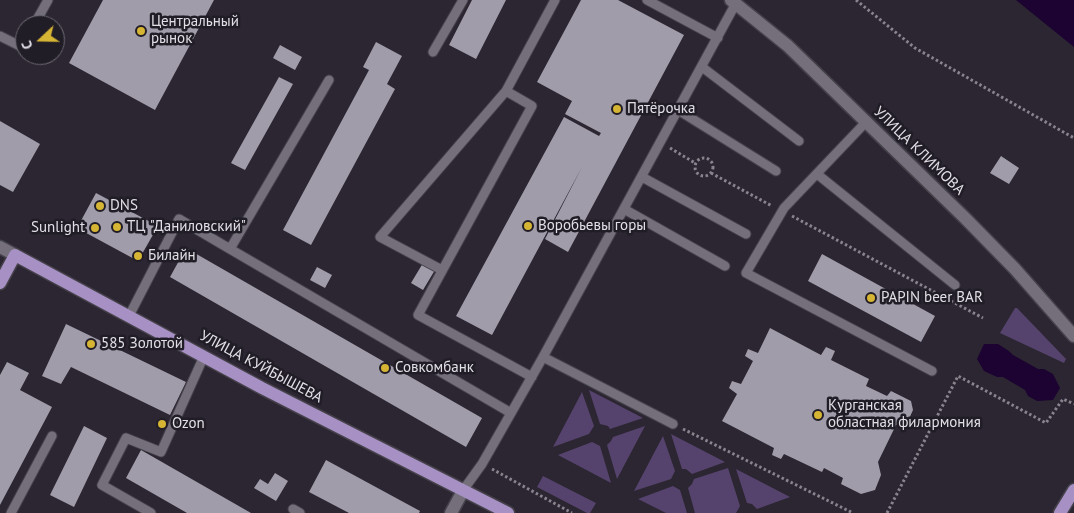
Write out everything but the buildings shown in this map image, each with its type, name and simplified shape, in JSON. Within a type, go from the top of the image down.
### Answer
[{"type":"main road","points":[[0,283],[15,255]]},
{"type":"main road","name":"УЛИЦА КУЙБЫШЕВА","points":[[15,255],[262,388],[508,513]]},
{"type":"main road","points":[[1060,513],[1074,490]]},
{"type":"street","name":"УЛИЦА КЛИМОВА","points":[[734,1],[788,46],[966,219],[1015,269],[1074,336]]},
{"type":"street","name":"УЛИЦА КУЙБЫШЕВА","points":[[0,247],[15,255]]},
{"type":"street","points":[[451,513],[464,490]]},
{"type":"lane","points":[[40,15],[48,0]]},
{"type":"lane","points":[[433,52],[463,0]]},
{"type":"lane","points":[[442,270],[380,237],[506,91],[556,0]]},
{"type":"lane","points":[[647,0],[718,38]]},
{"type":"lane","points":[[464,490],[482,464],[544,357],[718,38],[734,1]]},
{"type":"lane","points":[[0,36],[15,44]]},
{"type":"lane","points":[[702,67],[799,141]]},
{"type":"lane","points":[[230,249],[329,80]]},
{"type":"lane","points":[[506,91],[532,106],[418,316],[532,377]]},
{"type":"lane","points":[[678,110],[776,171]]},
{"type":"lane","points":[[866,122],[784,208],[746,272],[932,371]]},
{"type":"lane","points":[[817,174],[955,285]]},
{"type":"lane","points":[[642,177],[746,234]]},
{"type":"lane","points":[[624,209],[725,266]]},
{"type":"lane","points":[[129,316],[179,219],[511,413]]},
{"type":"lane","points":[[151,513],[102,485],[126,438],[161,452],[204,356]]},
{"type":"lane","points":[[544,357],[673,424]]},
{"type":"lane","points":[[10,513],[52,436]]},
{"type":"path","points":[[856,0],[915,48],[1074,138]]},
{"type":"path","points":[[670,147],[696,163]]},
{"type":"path","points":[[700,158],[709,159],[713,164],[711,172],[706,176],[697,174],[694,168],[696,163],[700,158]]},
{"type":"path","points":[[711,172],[772,206]]},
{"type":"path","points":[[789,215],[983,318]]},
{"type":"path","points":[[886,513],[958,376],[1046,423],[1063,399],[1074,404]]},
{"type":"path","points":[[673,424],[853,513]]},
{"type":"path","points":[[482,464],[572,513]]},
{"type":"shaded area","points":[[1016,0],[1074,0],[1074,47],[1048,26]]},
{"type":"shaded area","points":[[1015,308],[1066,359],[1064,363],[1000,333]]},
{"type":"shaded area","points":[[984,344],[998,344],[1038,369],[1044,369],[1053,374],[1060,388],[1053,400],[1037,401],[1028,396],[1025,390],[1003,377],[997,377],[984,371],[977,359]]},
{"type":"shaded area","points":[[589,390],[643,418],[610,429],[608,426],[600,424]]},
{"type":"shaded area","points":[[582,392],[594,426],[589,434],[553,447]]},
{"type":"shaded area","points":[[645,426],[617,479],[607,445],[613,437]]},
{"type":"shaded area","points":[[671,434],[725,462],[692,474],[686,469],[682,469]]},
{"type":"shaded area","points":[[663,436],[675,471],[671,479],[634,491]]},
{"type":"shaded area","points":[[592,442],[600,446],[611,483],[558,455]]},
{"type":"shaded area","points":[[728,468],[740,506],[736,513],[695,513],[688,488],[694,479]]},
{"type":"shaded area","points":[[736,469],[790,497],[757,509],[752,504],[747,503]]},
{"type":"shaded area","points":[[543,476],[596,503],[590,513],[537,487]]},
{"type":"shaded area","points":[[673,486],[680,490],[687,513],[666,513],[638,499]]},
{"type":"place","name":"Центральный рынок","points":[[141,31]]},
{"type":"place","name":"Пятёрочка","points":[[617,109]]},
{"type":"place","name":"DNS","points":[[100,206]]},
{"type":"place","name":"Воробьевы горы","points":[[528,226]]},
{"type":"place","name":"ТЦ \"Даниловский\"","points":[[117,227]]},
{"type":"place","name":"Sunlight","points":[[95,228]]},
{"type":"place","name":"Билайн","points":[[138,256]]},
{"type":"place","name":"PAPIN beer BAR","points":[[871,298]]},
{"type":"place","name":"585 Золотой","points":[[91,344]]},
{"type":"place","name":"Совкомбанк","points":[[385,368]]},
{"type":"place","name":"Курганская областная филармония","points":[[818,415]]},
{"type":"place","name":"Ozon","points":[[162,424]]}]
